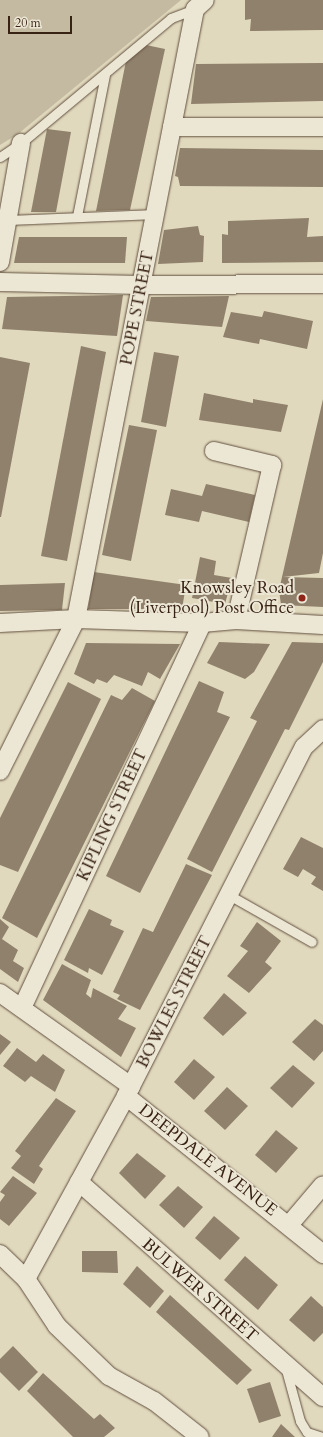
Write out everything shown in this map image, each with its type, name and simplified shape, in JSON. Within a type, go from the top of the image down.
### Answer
[{"type":"street","name":"POPE STREET","points":[[0,771],[76,620],[172,127],[200,4]]},
{"type":"street","points":[[172,127],[323,127]]},
{"type":"street","points":[[0,262],[21,143]]},
{"type":"street","points":[[0,282],[141,285],[323,284]]},
{"type":"street","points":[[214,450],[272,465],[236,620]]},
{"type":"street","points":[[0,623],[76,620],[202,623],[236,620],[323,625]]},
{"type":"street","name":"KIPLING STREET","points":[[22,1008],[202,623]]},
{"type":"street","name":"BOWLES STREET","points":[[26,1279],[129,1091],[304,747],[323,729]]},
{"type":"street","name":"DEEPDALE AVENUE","points":[[0,993],[22,1008],[129,1091],[323,1254]]},
{"type":"street","name":"BULWER STREET","points":[[78,1182],[323,1397]]},
{"type":"street","name":"DEEPDALE AVENUE","points":[[289,1225],[323,1185]]},
{"type":"street","points":[[0,1254],[26,1279],[57,1326],[109,1376],[154,1401],[200,1437]]},
{"type":"lane","points":[[0,157],[21,143],[171,18],[200,4]]},
{"type":"lane","points":[[77,216],[105,74]]},
{"type":"lane","points":[[8,220],[77,216],[156,214]]},
{"type":"lane","points":[[229,895],[312,942]]},
{"type":"lane","points":[[284,1362],[300,1421],[307,1432],[322,1437]]},
{"type":"shaded area","points":[[0,0],[181,0],[18,134],[0,145]]},
{"type":"building","points":[[245,0],[323,0],[323,30],[250,31],[251,19],[245,20]]},
{"type":"building","points":[[146,45],[165,49],[130,210],[96,211],[126,61]]},
{"type":"building","points":[[323,63],[323,101],[191,104],[196,64]]},
{"type":"building","points":[[47,129],[71,132],[56,212],[31,212]]},
{"type":"building","points":[[180,148],[323,150],[323,187],[180,186],[178,177],[175,176]]},
{"type":"building","points":[[309,218],[307,237],[323,236],[323,262],[222,263],[222,234],[228,235],[228,221]]},
{"type":"building","points":[[198,226],[200,235],[204,236],[203,262],[158,264],[164,230]]},
{"type":"building","points":[[19,237],[127,237],[125,263],[14,263]]},
{"type":"building","points":[[123,295],[117,336],[2,329],[7,297]]},
{"type":"building","points":[[229,296],[222,327],[146,321],[151,297]]},
{"type":"building","points":[[264,311],[313,321],[307,349],[260,339],[259,344],[223,337],[231,312],[262,317]]},
{"type":"building","points":[[81,346],[106,352],[67,561],[41,556]]},
{"type":"building","points":[[154,352],[179,356],[166,427],[141,422]]},
{"type":"building","points":[[0,357],[30,363],[1,517],[0,517]]},
{"type":"building","points":[[204,393],[253,403],[253,399],[288,405],[281,432],[199,420]]},
{"type":"building","points":[[323,399],[323,553],[319,573],[283,577],[323,578],[323,607],[281,605],[279,590]]},
{"type":"building","points":[[129,425],[157,430],[131,561],[102,555]]},
{"type":"building","points":[[206,484],[255,495],[249,522],[202,511],[199,522],[165,515],[171,489],[202,496]]},
{"type":"building","points":[[200,557],[216,561],[214,575],[232,578],[225,604],[192,598]]},
{"type":"building","points":[[94,572],[186,585],[182,609],[88,609]]},
{"type":"building","points":[[65,583],[62,610],[0,611],[0,585]]},
{"type":"building","points":[[219,642],[270,644],[254,672],[245,679],[207,663]]},
{"type":"building","points":[[292,642],[323,643],[323,662],[289,730],[285,729],[212,872],[187,859],[257,721],[250,718]]},
{"type":"building","points":[[86,643],[180,644],[160,679],[148,672],[142,686],[114,675],[107,683],[97,679],[94,684],[74,674]]},
{"type":"building","points":[[199,681],[224,692],[217,712],[230,717],[140,893],[106,876]]},
{"type":"building","points":[[68,682],[101,699],[18,872],[0,865],[0,818]]},
{"type":"building","points":[[132,688],[155,701],[37,938],[2,918],[111,695],[122,700]]},
{"type":"building","points":[[301,837],[323,848],[323,891],[311,884],[316,877],[303,869],[298,877],[283,869]]},
{"type":"building","points":[[186,864],[212,875],[140,1010],[117,999],[120,995],[113,992],[143,928],[153,932]]},
{"type":"building","points":[[89,909],[112,920],[110,925],[124,931],[102,975],[89,968],[88,973],[64,960]]},
{"type":"building","points":[[0,919],[9,927],[2,939],[18,950],[13,961],[24,968],[18,982],[0,969]]},
{"type":"building","points":[[257,922],[281,941],[265,962],[272,968],[249,993],[227,976],[248,951],[240,946]]},
{"type":"building","points":[[62,964],[91,980],[86,994],[91,998],[93,988],[127,1006],[118,1019],[136,1028],[121,1057],[43,1000]]},
{"type":"building","points":[[224,993],[247,1013],[223,1036],[203,1018]]},
{"type":"building","points":[[315,1019],[323,1025],[323,1051],[314,1061],[292,1042]]},
{"type":"building","points":[[0,1034],[11,1042],[0,1055]]},
{"type":"building","points":[[17,1048],[36,1062],[43,1054],[65,1070],[55,1092],[31,1076],[25,1082],[3,1066]]},
{"type":"building","points":[[194,1059],[215,1077],[194,1100],[174,1082]]},
{"type":"building","points":[[293,1065],[315,1083],[292,1108],[270,1088]]},
{"type":"building","points":[[227,1087],[248,1106],[225,1130],[204,1111]]},
{"type":"building","points":[[56,1098],[76,1111],[39,1166],[43,1169],[34,1184],[11,1168],[21,1156],[15,1151]]},
{"type":"building","points":[[276,1130],[298,1148],[276,1173],[255,1155]]},
{"type":"building","points":[[137,1153],[166,1176],[145,1199],[119,1173]]},
{"type":"building","points":[[13,1176],[37,1193],[9,1226],[0,1219],[0,1202],[5,1195],[0,1192]]},
{"type":"building","points":[[178,1186],[203,1207],[184,1228],[159,1205]]},
{"type":"building","points":[[214,1216],[240,1238],[220,1260],[195,1238]]},
{"type":"building","points":[[82,1251],[117,1251],[118,1273],[82,1272]]},
{"type":"building","points":[[245,1256],[278,1285],[258,1310],[224,1280]]},
{"type":"building","points":[[137,1266],[164,1291],[150,1308],[123,1284]]},
{"type":"building","points":[[170,1295],[252,1370],[237,1385],[156,1312]]},
{"type":"building","points":[[311,1296],[323,1307],[323,1333],[314,1342],[289,1320]]},
{"type":"building","points":[[13,1346],[38,1372],[19,1391],[0,1372],[0,1359]]},
{"type":"building","points":[[43,1373],[94,1419],[100,1414],[115,1428],[104,1437],[73,1437],[27,1391]]},
{"type":"building","points":[[270,1382],[281,1416],[259,1423],[247,1389]]},
{"type":"building","points":[[281,1424],[295,1437],[272,1437]]},
{"type":"place","name":"Knowsley Road (Liverpool) Post Office","points":[[302,598]]}]
